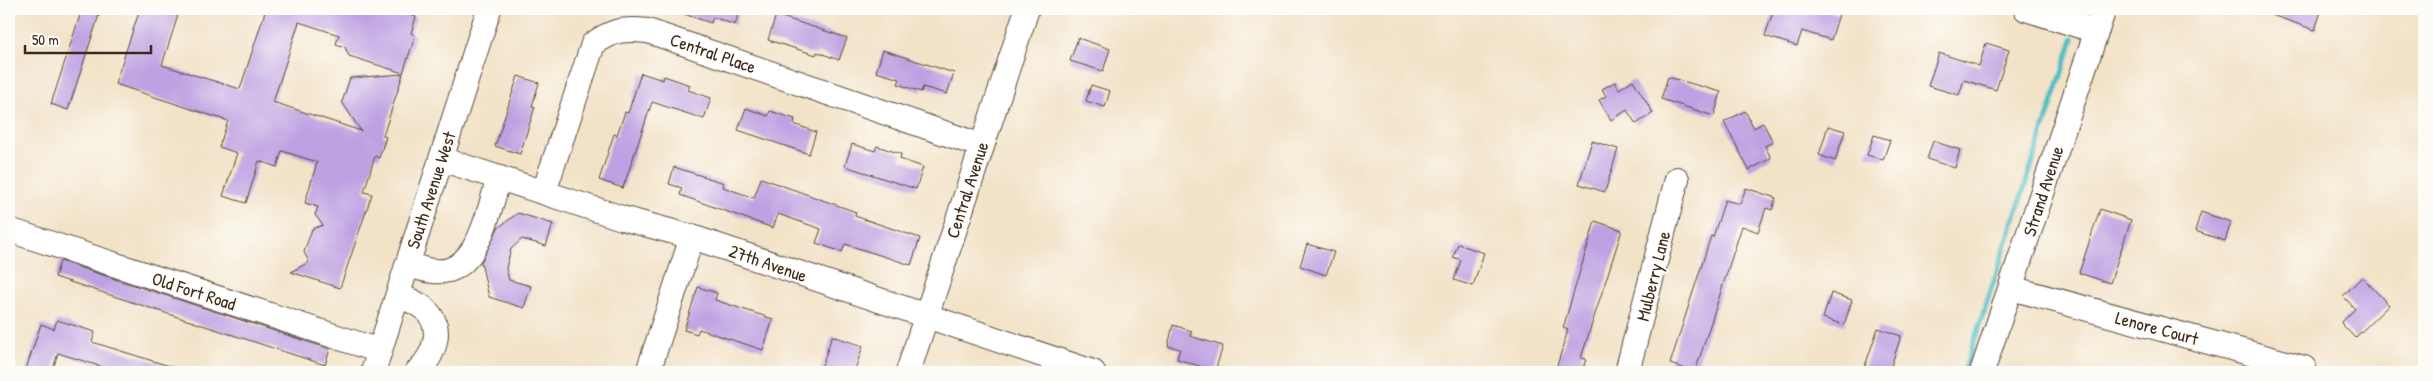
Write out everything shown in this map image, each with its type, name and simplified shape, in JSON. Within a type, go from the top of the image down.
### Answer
[{"type":"street","name":"South Avenue West","points":[[376,361],[489,9]]},
{"type":"street","name":"Central Avenue","points":[[908,372],[1027,9]]},
{"type":"street","points":[[2026,9],[2096,31]]},
{"type":"street","name":"Strand Avenue","points":[[1982,372],[2104,9]]},
{"type":"street","name":"Central Place","points":[[544,192],[593,44],[610,32],[625,28],[648,31],[982,146]]},
{"type":"street","name":"27th Avenue","points":[[441,159],[622,218],[692,237],[1093,372]]},
{"type":"street","points":[[407,265],[429,271],[448,270],[463,263],[473,250],[484,227],[499,178]]},
{"type":"street","name":"Mulberry Lane","points":[[1627,372],[1678,179]]},
{"type":"street","name":"Old Fort Road","points":[[9,230],[376,361]]},
{"type":"street","points":[[648,372],[692,237]]},
{"type":"street","name":"Lenore Court","points":[[2011,288],[2304,368]]},
{"type":"street","points":[[398,295],[420,306],[427,312],[434,325],[437,338],[433,352],[417,372]]},
{"type":"building","points":[[82,9],[101,9],[68,110],[51,104]]},
{"type":"building","points":[[140,9],[180,9],[162,65],[240,89],[266,9],[393,9],[416,17],[411,33],[415,36],[403,73],[349,56],[345,47],[336,44],[339,35],[299,22],[273,102],[361,131],[342,102],[350,78],[403,74],[383,136],[386,137],[379,158],[375,156],[364,192],[372,194],[340,288],[291,272],[309,262],[304,252],[312,229],[323,225],[315,215],[318,207],[305,203],[317,162],[282,151],[277,167],[259,161],[246,203],[223,196],[237,153],[219,147],[228,121],[115,84]]},
{"type":"building","points":[[675,9],[740,9],[735,25],[713,17],[711,23],[675,11]]},
{"type":"building","points":[[1774,9],[1821,9],[1839,14],[1831,40],[1802,31],[1797,46],[1765,36]]},
{"type":"building","points":[[2260,9],[2313,9],[2321,11],[2315,30],[2260,11]]},
{"type":"building","points":[[776,15],[847,38],[839,60],[817,52],[816,55],[768,40]]},
{"type":"building","points":[[1078,38],[1110,49],[1103,71],[1070,61]]},
{"type":"building","points":[[1986,43],[2009,50],[1996,90],[1964,80],[1959,95],[1928,86],[1939,53],[1979,66]]},
{"type":"building","points":[[883,50],[954,73],[947,94],[923,87],[921,92],[898,84],[900,79],[876,72]]},
{"type":"building","points":[[641,73],[663,80],[664,76],[690,85],[688,90],[711,98],[704,119],[652,102],[623,188],[599,180],[614,134],[617,135],[625,112],[628,113]]},
{"type":"building","points":[[518,76],[539,83],[532,106],[535,107],[520,154],[495,146]]},
{"type":"building","points":[[1668,77],[1721,92],[1714,116],[1661,99]]},
{"type":"building","points":[[1633,80],[1653,113],[1636,124],[1627,110],[1611,120],[1599,100],[1606,96],[1602,89],[1615,82],[1619,89]]},
{"type":"building","points":[[1091,85],[1110,91],[1105,107],[1086,101]]},
{"type":"building","points":[[746,108],[768,116],[770,111],[795,119],[794,124],[816,132],[809,154],[738,130]]},
{"type":"building","points":[[1745,111],[1754,128],[1763,123],[1773,142],[1765,146],[1771,158],[1749,170],[1724,122]]},
{"type":"building","points":[[1828,126],[1845,131],[1835,161],[1819,155]]},
{"type":"building","points":[[1874,135],[1890,140],[1883,160],[1867,155]]},
{"type":"building","points":[[1592,141],[1618,149],[1605,192],[1579,184]]},
{"type":"building","points":[[1933,141],[1960,150],[1955,168],[1927,159]]},
{"type":"building","points":[[852,144],[875,151],[877,146],[901,154],[900,159],[923,167],[916,189],[845,166]]},
{"type":"building","points":[[674,167],[724,183],[723,187],[754,198],[761,178],[856,212],[855,216],[920,238],[911,265],[845,244],[842,252],[816,243],[821,229],[778,214],[773,228],[680,195],[682,188],[669,184]]},
{"type":"building","points":[[1746,188],[1776,198],[1772,210],[1766,208],[1758,232],[1742,226],[1695,372],[1670,364],[1711,236],[1713,237],[1725,200],[1740,204]]},
{"type":"building","points":[[2100,209],[2131,220],[2110,283],[2079,273]]},
{"type":"building","points":[[2201,212],[2231,222],[2225,241],[2195,231]]},
{"type":"building","points":[[518,213],[553,224],[546,246],[522,239],[511,249],[506,268],[509,280],[531,286],[524,308],[489,297],[481,262],[498,228]]},
{"type":"building","points":[[1595,221],[1622,230],[1581,358],[1586,359],[1582,372],[1555,372],[1568,330],[1563,328]]},
{"type":"building","points":[[1307,244],[1334,252],[1326,275],[1300,266]]},
{"type":"building","points":[[1458,244],[1484,253],[1473,286],[1454,280],[1461,260],[1453,257]]},
{"type":"building","points":[[60,261],[330,349],[325,365],[55,277]]},
{"type":"building","points":[[2362,277],[2389,305],[2355,338],[2341,323],[2355,309],[2343,296]]},
{"type":"building","points":[[698,287],[717,293],[715,300],[773,319],[763,350],[699,329],[697,334],[684,330]]},
{"type":"building","points":[[1831,293],[1852,300],[1844,325],[1823,318]]},
{"type":"building","points":[[57,320],[95,332],[92,342],[179,369],[179,372],[108,372],[109,369],[58,353],[52,372],[25,372],[41,324],[54,329]]},
{"type":"building","points":[[1173,325],[1192,331],[1190,336],[1223,346],[1215,371],[1177,359],[1180,349],[1168,346]]},
{"type":"building","points":[[1878,328],[1901,336],[1889,372],[1863,372]]},
{"type":"building","points":[[832,336],[863,346],[854,372],[820,372]]},
{"type":"waterway","points":[[1964,372],[2073,39]]}]
